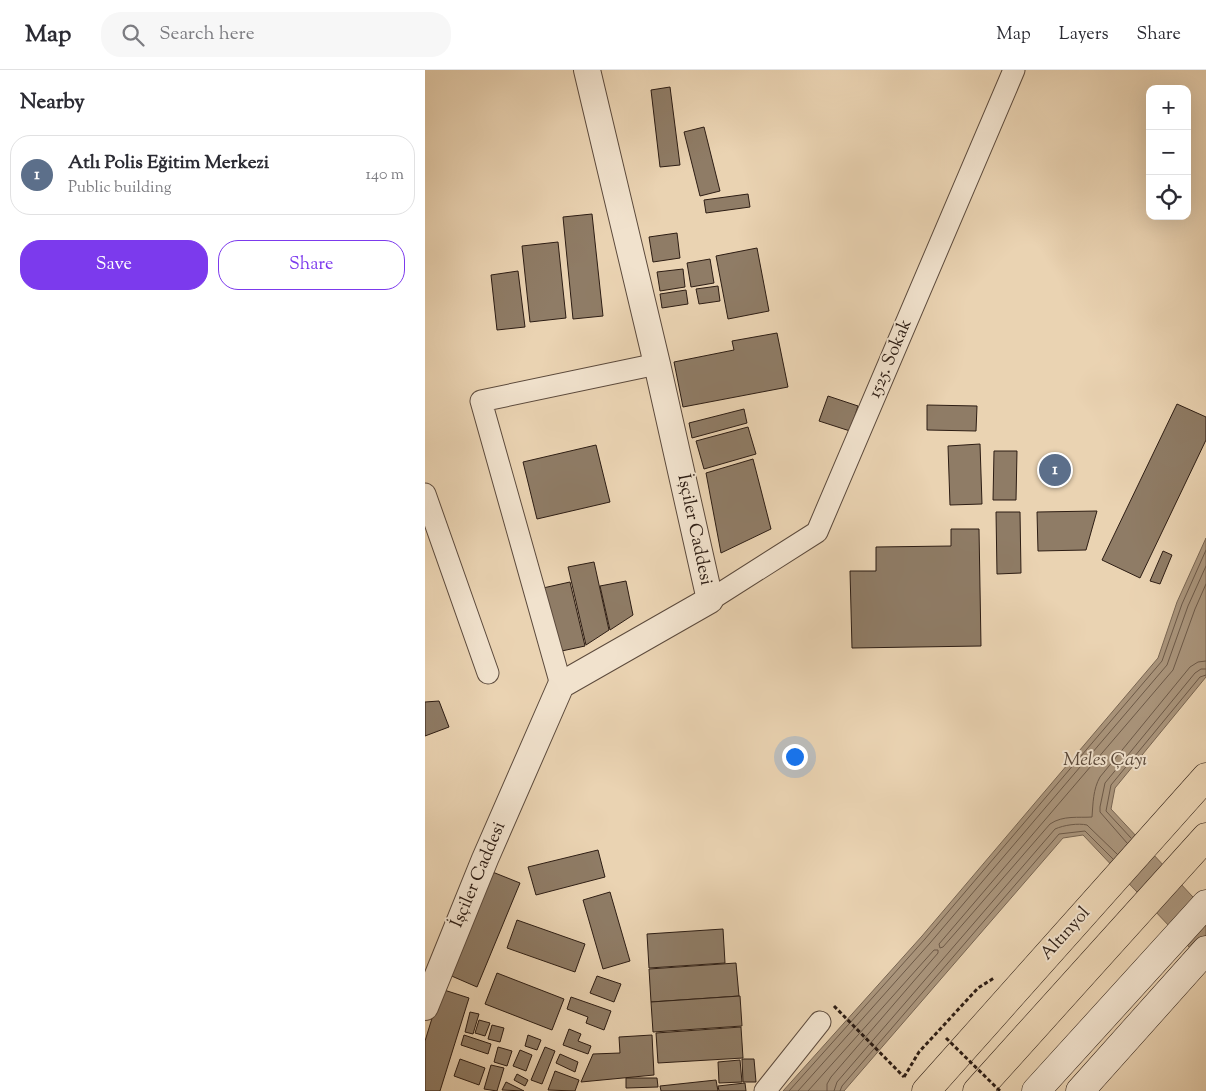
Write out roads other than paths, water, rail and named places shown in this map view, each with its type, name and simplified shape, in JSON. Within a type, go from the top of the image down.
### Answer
[{"type":"highway","name":"Altınyol","points":[[915,1084],[1206,777]]},
{"type":"highway","points":[[977,1091],[1206,838]]},
{"type":"main road","points":[[1036,1091],[1206,904]]},
{"type":"main road","points":[[1080,1091],[1206,950]]},
{"type":"street","name":"İşçiler Caddesi","points":[[425,1007],[485,859],[561,685],[710,600],[657,364],[587,70]]},
{"type":"street","name":"1525. Sokak","points":[[710,600],[817,532],[1015,70]]},
{"type":"street","points":[[561,685],[481,401],[657,364]]},
{"type":"street","points":[[425,494],[488,673]]},
{"type":"street","points":[[765,1091],[820,1022]]},
{"type":"water","name":"Meles Çayı","points":[[1206,538],[1206,677],[1115,788],[1111,809],[1206,911],[1206,965],[1083,835],[1063,838],[844,1091],[783,1091],[922,936],[1158,658],[1177,602]]},
{"type":"place","name":"Atlı Polis Eğitim Merkezi","points":[[1055,470]]}]
